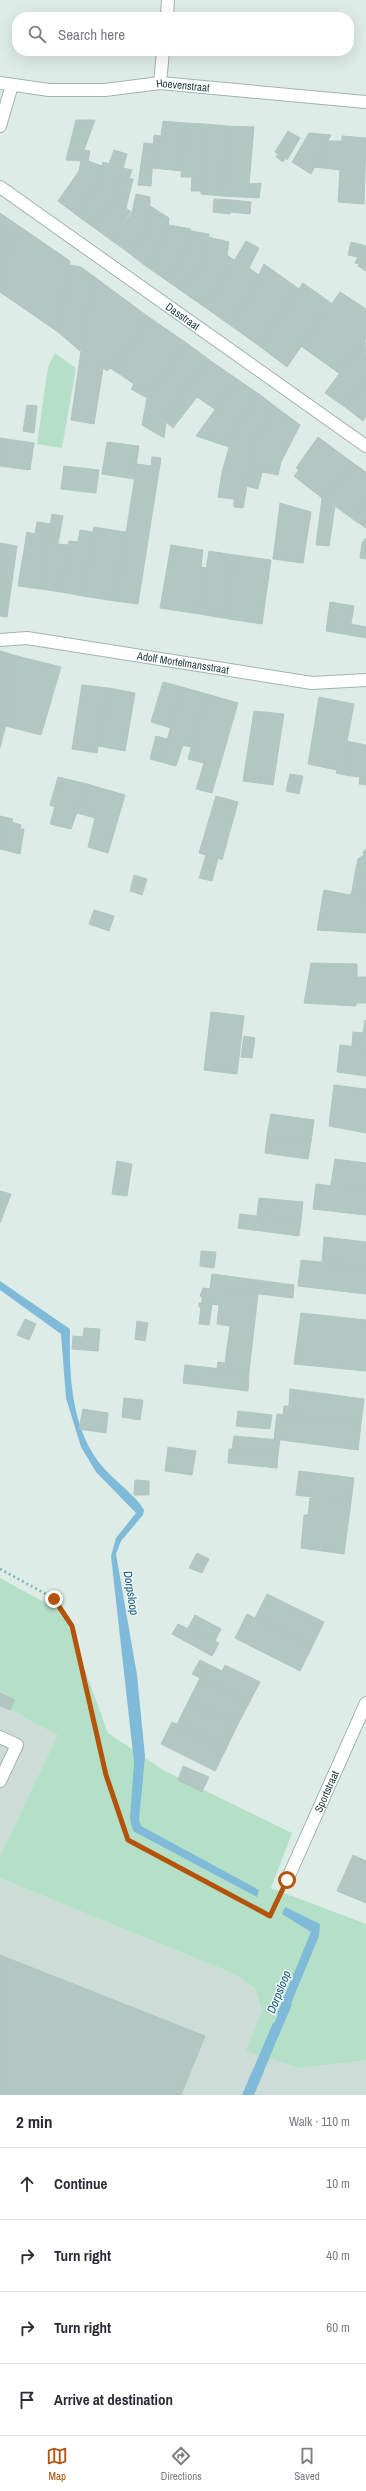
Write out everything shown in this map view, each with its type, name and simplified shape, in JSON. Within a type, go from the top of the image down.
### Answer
[{"type":"street","points":[[167,12],[168,0]]},
{"type":"street","points":[[160,83],[163,56]]},
{"type":"street","name":"Hoevenstraat","points":[[0,83],[49,90],[105,90],[160,83],[366,102]]},
{"type":"street","points":[[0,126],[12,85]]},
{"type":"street","name":"Dasstraat","points":[[0,187],[366,446]]},
{"type":"street","name":"Adolf Mortelmansstraat","points":[[0,640],[28,638],[312,683],[366,680]]},
{"type":"street","name":"Sportstraat","points":[[287,1880],[366,1703]]},
{"type":"street","points":[[0,1737],[17,1745],[0,1781]]},
{"type":"path","points":[[0,1569],[54,1599],[72,1626],[106,1775],[128,1840],[270,1916],[287,1880]]},
{"type":"shaded area","points":[[0,1704],[59,1734],[0,1856]]},
{"type":"shaded area","points":[[0,1878],[234,1974],[255,1988],[262,2011],[300,2068],[366,2060],[366,2095],[0,2095]]},
{"type":"green space","points":[[55,353],[76,368],[62,448],[37,444],[48,367]]},
{"type":"green space","points":[[0,1578],[64,1613],[108,1733],[163,1770],[292,1833],[271,1888],[366,1924],[366,2060],[300,2068],[246,2051],[262,2011],[255,1988],[234,1974],[0,1878],[0,1856],[58,1735],[0,1704]]},
{"type":"water","points":[[0,1281],[70,1329],[70,1365],[74,1401],[78,1419],[84,1435],[102,1466],[135,1498],[144,1510],[143,1515],[121,1541],[116,1554],[137,1675],[145,1756],[139,1820],[141,1826],[259,1890],[257,1897],[133,1831],[130,1818],[134,1762],[111,1556],[116,1538],[136,1513],[96,1472],[81,1447],[66,1398],[61,1334],[0,1290]]},
{"type":"water","points":[[285,1907],[320,1924],[319,1936],[285,2018],[277,2014],[311,1932],[282,1914]]},
{"type":"water","points":[[273,2023],[282,2027],[254,2095],[242,2095]]},
{"type":"building","points":[[76,120],[95,120],[84,150],[90,151],[88,161],[102,166],[98,181],[78,216],[58,201],[79,171],[81,161],[66,160]]},
{"type":"building","points":[[163,121],[185,123],[182,171],[152,168],[154,135],[161,136]]},
{"type":"building","points":[[185,123],[205,124],[201,191],[191,191],[192,177],[181,177]]},
{"type":"building","points":[[205,124],[226,126],[223,196],[201,194]]},
{"type":"building","points":[[226,126],[254,127],[249,184],[261,183],[259,198],[223,196]]},
{"type":"building","points":[[288,131],[300,138],[287,160],[285,158],[283,162],[276,157],[278,154],[275,152]]},
{"type":"building","points":[[309,133],[331,135],[311,174],[292,162]]},
{"type":"building","points":[[342,136],[366,138],[364,204],[338,202],[340,170],[314,167],[328,141],[342,141]]},
{"type":"building","points":[[144,143],[154,144],[151,186],[138,185]]},
{"type":"building","points":[[114,150],[127,154],[115,196],[93,227],[78,216],[98,181],[103,162],[109,164]]},
{"type":"building","points":[[123,168],[132,170],[129,179],[133,179],[126,208],[131,212],[111,240],[93,227],[115,196]]},
{"type":"building","points":[[136,194],[150,197],[149,226],[129,253],[111,240],[132,213]]},
{"type":"building","points":[[214,199],[231,200],[230,214],[213,212]]},
{"type":"building","points":[[231,200],[251,202],[250,214],[230,212]]},
{"type":"building","points":[[150,206],[169,218],[167,237],[147,267],[129,253],[149,226]]},
{"type":"building","points":[[0,213],[22,228],[0,261]]},
{"type":"building","points":[[168,225],[191,229],[186,251],[166,280],[147,267],[167,237]]},
{"type":"building","points":[[22,228],[70,261],[58,332],[0,292],[0,261]]},
{"type":"building","points":[[191,231],[209,234],[204,261],[183,292],[166,280],[186,251]]},
{"type":"building","points":[[208,237],[229,242],[227,255],[234,260],[206,308],[183,292],[204,261]]},
{"type":"building","points":[[246,241],[259,248],[249,268],[259,275],[249,296],[230,325],[206,308]]},
{"type":"building","points":[[351,242],[366,246],[366,254],[359,264],[355,263],[358,257],[348,255]]},
{"type":"building","points":[[366,254],[366,271],[358,266]]},
{"type":"building","points":[[264,264],[299,289],[258,345],[230,325],[249,296]]},
{"type":"building","points":[[70,265],[81,267],[96,278],[87,310],[80,351],[58,332]]},
{"type":"building","points":[[96,278],[150,318],[120,358],[118,373],[110,368],[107,371],[103,368],[94,424],[71,420],[87,310]]},
{"type":"building","points":[[303,283],[331,303],[287,367],[258,345]]},
{"type":"building","points":[[340,292],[366,309],[366,338],[340,374],[301,346]]},
{"type":"building","points":[[150,318],[188,344],[147,398],[131,389],[134,384],[118,373],[120,358]]},
{"type":"building","points":[[365,339],[366,378],[345,407],[325,393]]},
{"type":"building","points":[[188,344],[208,359],[167,415],[164,438],[142,425],[147,398]]},
{"type":"building","points":[[208,359],[237,379],[216,410],[197,397],[173,428],[166,422],[167,415]]},
{"type":"building","points":[[366,378],[366,416],[363,421],[345,407]]},
{"type":"building","points":[[237,379],[259,394],[234,430],[229,447],[196,436]]},
{"type":"building","points":[[259,394],[276,407],[256,436],[243,508],[234,507],[234,499],[218,497],[222,472],[234,430]]},
{"type":"building","points":[[27,405],[37,406],[34,433],[23,431]]},
{"type":"building","points":[[276,407],[300,425],[281,462],[278,475],[262,472],[258,489],[246,486],[256,436]]},
{"type":"building","points":[[318,437],[353,463],[322,498],[294,476],[299,470],[296,468]]},
{"type":"building","points":[[0,438],[34,443],[30,470],[0,466]]},
{"type":"building","points":[[107,442],[139,446],[134,479],[102,474]]},
{"type":"building","points":[[152,457],[161,458],[138,604],[115,601],[137,464],[151,466]]},
{"type":"building","points":[[353,463],[366,472],[366,503],[354,520],[335,506],[329,546],[316,545],[322,498]]},
{"type":"building","points":[[64,466],[99,470],[96,493],[61,489]]},
{"type":"building","points":[[280,503],[311,512],[303,563],[273,559]]},
{"type":"building","points":[[366,503],[366,528],[354,520]]},
{"type":"building","points":[[52,514],[63,516],[58,544],[68,545],[61,592],[40,589]]},
{"type":"building","points":[[37,522],[50,524],[40,589],[18,586],[27,532],[35,534]]},
{"type":"building","points":[[94,527],[126,532],[115,601],[83,596]]},
{"type":"building","points":[[80,530],[93,532],[83,596],[61,592],[69,541],[78,542]]},
{"type":"building","points":[[366,538],[366,559],[360,558],[362,543]]},
{"type":"building","points":[[0,543],[17,546],[7,617],[0,616]]},
{"type":"building","points":[[171,545],[203,550],[201,567],[206,568],[199,614],[160,608]]},
{"type":"building","points":[[209,551],[234,555],[223,618],[199,614]]},
{"type":"building","points":[[234,555],[271,560],[262,624],[223,618]]},
{"type":"building","points":[[330,602],[354,606],[349,635],[326,631]]},
{"type":"building","points":[[351,624],[366,627],[366,638],[349,635]]},
{"type":"building","points":[[0,651],[17,656],[6,690],[14,693],[0,748]]},
{"type":"building","points":[[17,656],[61,667],[41,735],[6,726],[14,693],[6,690]]},
{"type":"building","points":[[163,682],[182,687],[171,728],[151,722]]},
{"type":"building","points":[[82,685],[108,688],[97,753],[72,749]]},
{"type":"building","points":[[182,687],[207,694],[191,747],[183,745],[176,766],[161,762]]},
{"type":"building","points":[[108,688],[135,693],[125,751],[99,746]]},
{"type":"building","points":[[207,694],[238,703],[212,793],[196,789],[204,763],[188,759]]},
{"type":"building","points":[[319,697],[354,704],[347,741],[351,742],[345,775],[336,773],[337,770],[308,764]]},
{"type":"building","points":[[254,711],[284,714],[273,785],[243,781]]},
{"type":"building","points":[[156,736],[167,739],[161,762],[150,759]]},
{"type":"building","points":[[351,742],[366,745],[366,778],[345,775]]},
{"type":"building","points":[[290,774],[303,776],[299,794],[286,791]]},
{"type":"building","points":[[58,777],[87,784],[71,829],[50,824],[55,807],[50,805]]},
{"type":"building","points":[[360,777],[366,778],[366,785],[359,784]]},
{"type":"building","points":[[87,784],[125,795],[108,853],[88,847],[95,818],[77,813]]},
{"type":"building","points":[[216,796],[238,802],[222,860],[218,858],[212,881],[199,878],[206,855],[199,853]]},
{"type":"building","points":[[0,816],[13,819],[12,822],[21,825],[20,829],[24,829],[20,854],[0,849]]},
{"type":"building","points":[[366,849],[366,875],[355,873],[358,859],[364,855],[363,852]]},
{"type":"building","points":[[355,873],[366,875],[366,899],[363,899],[363,894],[352,891]]},
{"type":"building","points":[[134,875],[147,879],[142,895],[130,891]]},
{"type":"building","points":[[324,890],[350,895],[352,891],[363,894],[363,899],[366,899],[366,933],[317,930]]},
{"type":"building","points":[[94,910],[114,916],[109,931],[89,924]]},
{"type":"building","points":[[311,963],[357,964],[357,977],[366,977],[366,1003],[356,1003],[356,1006],[304,1003]]},
{"type":"building","points":[[211,1012],[244,1016],[237,1074],[204,1070]]},
{"type":"building","points":[[365,1020],[366,1048],[352,1046],[353,1032],[363,1033]]},
{"type":"building","points":[[244,1036],[255,1038],[252,1058],[241,1057]]},
{"type":"building","points":[[340,1045],[366,1048],[366,1076],[337,1072]]},
{"type":"building","points":[[334,1085],[366,1089],[366,1133],[329,1126]]},
{"type":"building","points":[[271,1114],[314,1120],[311,1142],[267,1136]]},
{"type":"building","points":[[267,1136],[311,1142],[308,1159],[265,1153]]},
{"type":"building","points":[[335,1159],[366,1163],[366,1190],[331,1185]]},
{"type":"building","points":[[117,1161],[132,1164],[127,1196],[112,1194]]},
{"type":"building","points":[[316,1184],[366,1190],[366,1215],[313,1209]]},
{"type":"building","points":[[0,1191],[11,1194],[0,1223]]},
{"type":"building","points":[[259,1198],[303,1202],[301,1221],[257,1215]]},
{"type":"building","points":[[240,1214],[301,1221],[299,1236],[238,1228]]},
{"type":"building","points":[[324,1237],[366,1242],[366,1267],[322,1262]]},
{"type":"building","points":[[201,1251],[216,1252],[214,1268],[200,1266]]},
{"type":"building","points":[[301,1260],[366,1267],[366,1294],[298,1286]]},
{"type":"building","points":[[212,1274],[294,1285],[293,1298],[210,1288]]},
{"type":"building","points":[[203,1288],[258,1294],[249,1372],[217,1368],[218,1362],[225,1363],[230,1326],[217,1324],[219,1305],[212,1304],[209,1325],[199,1324],[201,1307],[199,1307],[199,1303],[202,1303],[202,1297],[200,1296]]},
{"type":"building","points":[[301,1313],[366,1320],[366,1371],[294,1364]]},
{"type":"building","points":[[25,1319],[36,1324],[29,1340],[17,1335]]},
{"type":"building","points":[[137,1321],[148,1323],[145,1341],[135,1339]]},
{"type":"building","points":[[84,1328],[100,1329],[98,1351],[72,1349],[73,1336],[83,1337]]},
{"type":"building","points":[[185,1365],[249,1372],[248,1391],[183,1383]]},
{"type":"building","points":[[290,1389],[364,1399],[361,1424],[283,1415],[284,1406],[289,1406]]},
{"type":"building","points":[[124,1398],[143,1400],[140,1420],[122,1417]]},
{"type":"building","points":[[83,1409],[108,1413],[106,1433],[79,1429]]},
{"type":"building","points":[[238,1411],[272,1415],[270,1429],[236,1426]]},
{"type":"building","points":[[277,1414],[361,1424],[358,1450],[274,1439]]},
{"type":"building","points":[[234,1436],[280,1440],[278,1454],[232,1449]]},
{"type":"building","points":[[168,1447],[196,1451],[192,1475],[165,1471]]},
{"type":"building","points":[[229,1449],[278,1454],[277,1468],[228,1463]]},
{"type":"building","points":[[299,1471],[354,1478],[351,1502],[296,1495]]},
{"type":"building","points":[[135,1480],[149,1481],[149,1495],[134,1495]]},
{"type":"building","points":[[310,1498],[351,1502],[344,1554],[301,1548],[304,1515],[308,1515]]},
{"type":"building","points":[[197,1553],[209,1559],[202,1573],[189,1568]]},
{"type":"building","points":[[267,1594],[324,1622],[312,1647],[255,1618]]},
{"type":"building","points":[[247,1614],[312,1647],[300,1671],[235,1638]]},
{"type":"building","points":[[195,1615],[221,1629],[215,1641],[188,1628]]},
{"type":"building","points":[[178,1624],[219,1643],[212,1656],[172,1634]]},
{"type":"building","points":[[200,1660],[222,1671],[225,1665],[260,1682],[249,1703],[192,1674]]},
{"type":"building","points":[[200,1678],[249,1703],[237,1726],[188,1702]]},
{"type":"building","points":[[0,1693],[15,1700],[10,1710],[0,1706]]},
{"type":"building","points":[[188,1702],[237,1726],[226,1749],[177,1724]]},
{"type":"building","points":[[172,1722],[226,1749],[215,1771],[161,1744]]},
{"type":"building","points":[[183,1766],[209,1777],[202,1792],[178,1780]]},
{"type":"building","points":[[353,1855],[366,1861],[366,1903],[337,1891]]},
{"type":"building","points":[[0,1955],[205,2036],[181,2095],[0,2095]]},
{"type":"waterway","name":"Dorpsloop","points":[[274,2035],[287,2005]]},
{"type":"route","points":[[54,1599],[72,1626],[106,1775],[128,1840],[270,1916],[287,1880]]}]
